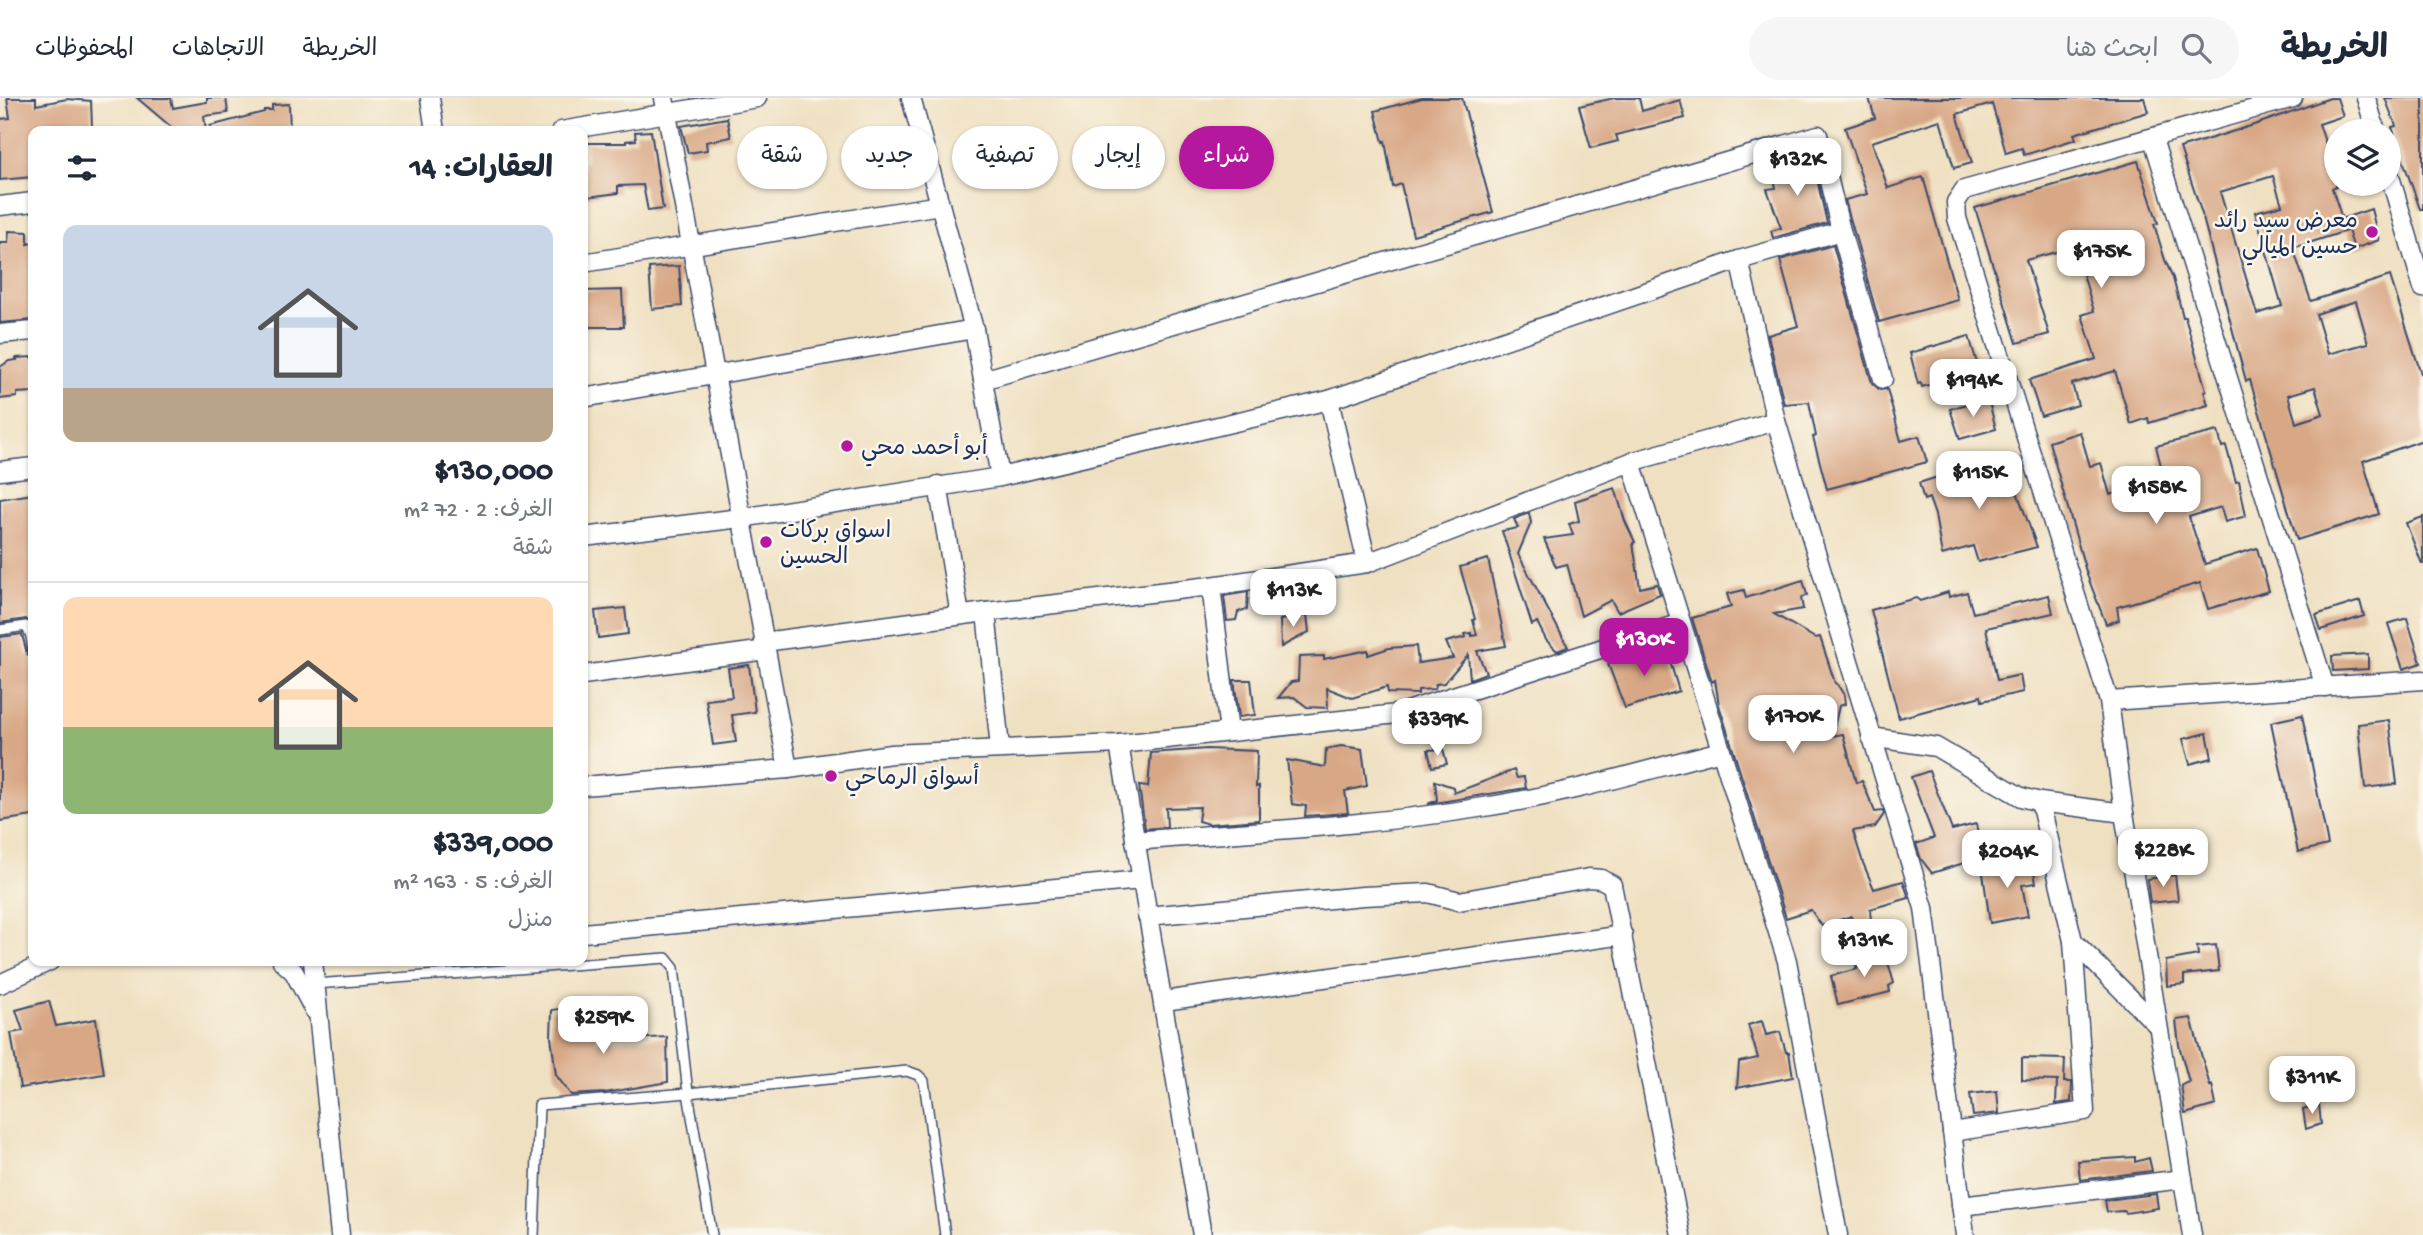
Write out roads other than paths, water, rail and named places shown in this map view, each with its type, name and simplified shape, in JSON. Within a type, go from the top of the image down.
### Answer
[{"type":"street","points":[[430,98],[434,126]]},
{"type":"street","points":[[582,126],[666,106],[757,98]]},
{"type":"street","points":[[911,98],[974,329],[1000,477]]},
{"type":"street","points":[[2192,1235],[2124,813],[2109,701],[1957,218],[1956,202],[1964,190],[2293,98]]},
{"type":"street","points":[[2366,98],[2372,119]]},
{"type":"street","points":[[666,106],[788,769]]},
{"type":"street","points":[[983,380],[1818,135],[1841,231],[1883,379]]},
{"type":"street","points":[[2153,139],[2325,687]]},
{"type":"street","points":[[2396,196],[2423,288]]},
{"type":"street","points":[[0,206],[28,203]]},
{"type":"street","points":[[588,262],[940,205]]},
{"type":"street","points":[[588,536],[741,517],[1000,477],[1329,400],[1739,260],[1841,231]]},
{"type":"street","points":[[1739,260],[1776,421],[1924,908],[1965,1235]]},
{"type":"street","points":[[588,397],[974,329]]},
{"type":"street","points":[[0,334],[28,331]]},
{"type":"street","points":[[1329,400],[1367,563]]},
{"type":"street","points":[[588,674],[960,615],[1211,586],[1367,563],[1631,462],[1776,421]]},
{"type":"street","points":[[1631,462],[1787,961],[1838,1235]]},
{"type":"street","points":[[0,471],[28,468]]},
{"type":"street","points":[[938,485],[960,615]]},
{"type":"street","points":[[1211,586],[1229,732]]},
{"type":"street","points":[[986,612],[1000,748]]},
{"type":"street","points":[[588,786],[788,769],[891,754],[1119,744],[1397,714],[1681,623]]},
{"type":"street","points":[[2109,701],[2423,680]]},
{"type":"street","points":[[1871,737],[1936,747],[2021,797],[2124,813]]},
{"type":"street","points":[[1119,744],[1202,1235]]},
{"type":"street","points":[[1135,841],[1398,819],[1486,807],[1568,790],[1721,751]]},
{"type":"street","points":[[1952,1132],[2085,1111],[2073,941],[2040,802]]},
{"type":"street","points":[[1147,916],[1376,895],[1428,893],[1460,901],[1589,878],[1601,879],[1612,885],[1681,1235]]},
{"type":"street","points":[[588,933],[1141,880]]},
{"type":"street","points":[[1164,1002],[1623,935]]},
{"type":"street","points":[[2073,941],[2158,1026]]},
{"type":"street","points":[[0,984],[39,966]]},
{"type":"street","points":[[287,966],[294,972],[317,1014]]},
{"type":"street","points":[[313,966],[340,1235]]},
{"type":"street","points":[[1961,1206],[2183,1179]]},
{"type":"lane","points":[[0,630],[26,626],[28,630]]},
{"type":"lane","points":[[588,964],[666,958],[674,968],[688,1093],[712,1235]]},
{"type":"lane","points":[[315,984],[558,966]]},
{"type":"lane","points":[[534,1235],[539,1105],[907,1071],[918,1075],[923,1081],[945,1235]]},
{"type":"place","name":"معرض سيد رائد حسين الميالي","points":[[2372,232]]},
{"type":"place","name":"أبو أحمد محي","points":[[847,446]]},
{"type":"place","name":"اسواق بركات الحسين","points":[[766,542]]},
{"type":"place","name":"أسواق الرماحي","points":[[831,776]]}]
